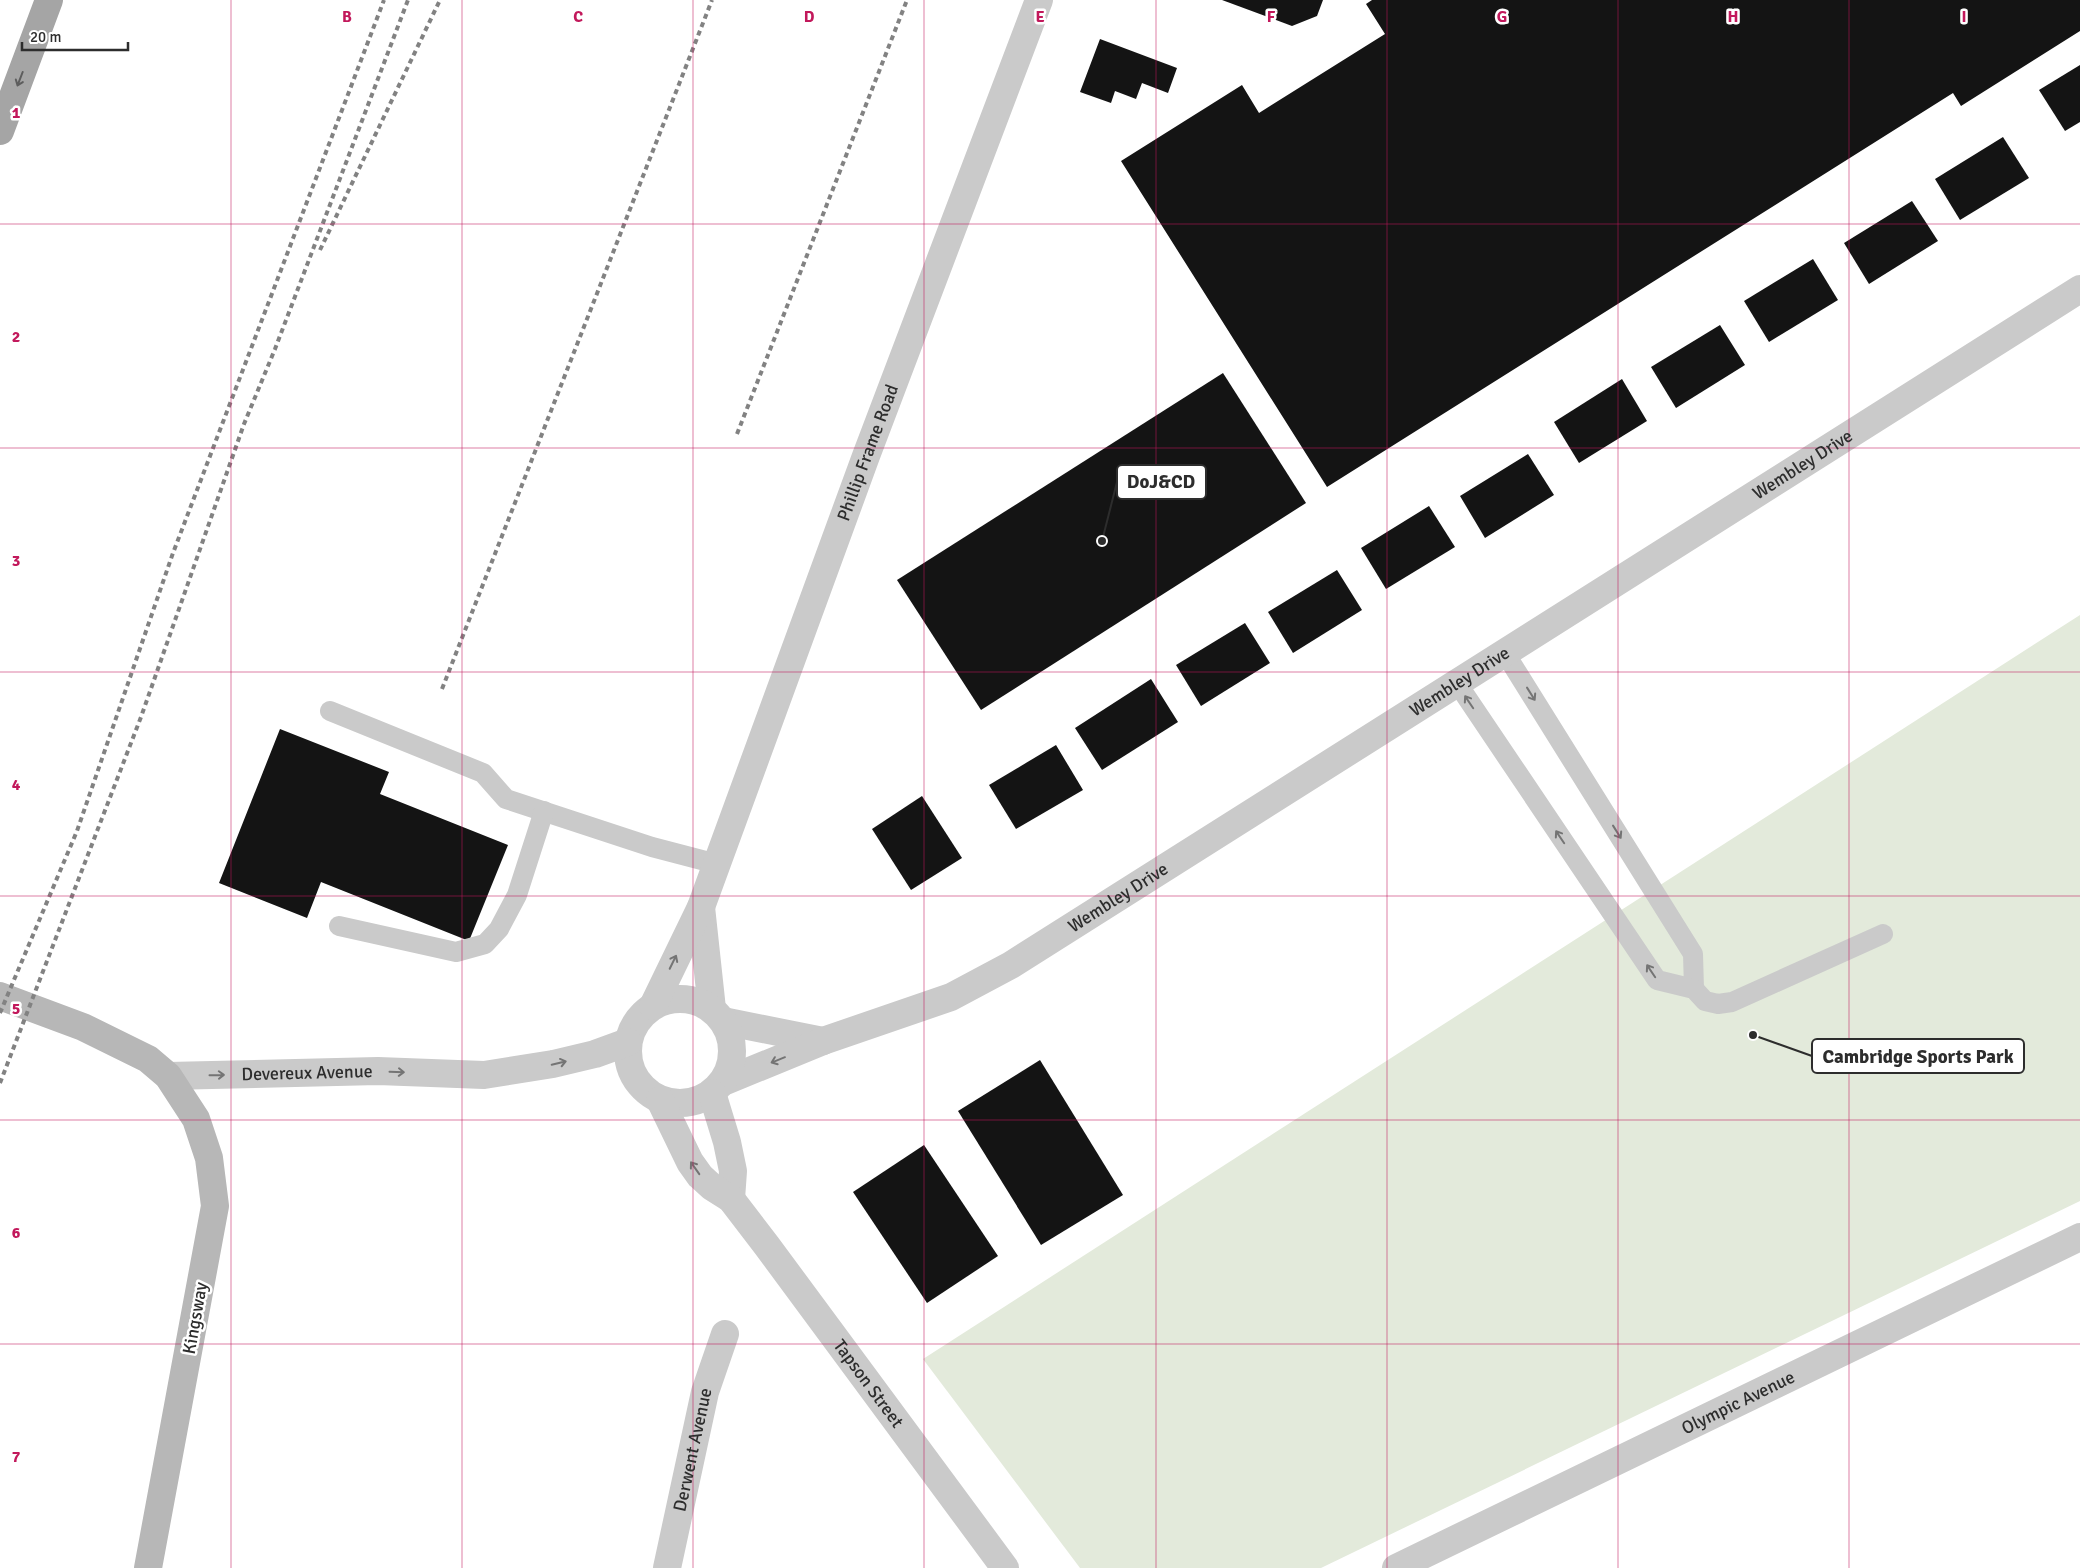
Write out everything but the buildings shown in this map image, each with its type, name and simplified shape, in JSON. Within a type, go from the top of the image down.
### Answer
[{"type":"main road","points":[[0,132],[49,0]]},
{"type":"main road","points":[[0,996],[83,1027],[148,1058],[168,1076]]},
{"type":"main road","name":"Kingsway","points":[[148,1568],[215,1206],[209,1158],[196,1118],[168,1076]]},
{"type":"street","name":"Phillip Frame Road","points":[[653,1006],[701,908],[866,456],[1039,0]]},
{"type":"street","name":"Wembley Drive","points":[[717,1088],[823,1041],[951,997],[1011,965],[2080,289]]},
{"type":"street","name":"Phillip Frame Road","points":[[701,908],[718,1015]]},
{"type":"street","points":[[718,1015],[730,1036],[733,1052],[730,1068],[717,1088],[695,1101],[678,1104],[660,1100],[645,1091],[634,1077],[628,1060],[628,1042],[632,1028],[641,1016],[653,1006],[667,1000],[682,999],[698,1002],[718,1015],[823,1041]]},
{"type":"street","name":"Devereux Avenue","points":[[168,1076],[378,1071],[484,1075],[553,1064],[595,1054],[628,1042]]},
{"type":"street","points":[[717,1088],[733,1170],[731,1199]]},
{"type":"street","name":"Tapson Street","points":[[660,1100],[695,1169],[712,1187],[731,1199],[1005,1568]]},
{"type":"street","name":"Olympic Avenue","points":[[1396,1568],[2080,1237]]},
{"type":"street","name":"Derwent Avenue","points":[[667,1568],[706,1392],[725,1334]]},
{"type":"lane","points":[[1505,653],[1693,954],[1694,989]]},
{"type":"lane","points":[[1457,683],[1657,980],[1694,989],[1705,1001],[1718,1004],[1732,1002],[1883,934]]},
{"type":"lane","points":[[330,711],[483,774],[506,799],[652,847],[717,864]]},
{"type":"lane","points":[[339,926],[456,952],[485,944],[499,930],[517,895],[544,811]]},
{"type":"green space","points":[[2080,615],[2080,1201],[1321,1568],[1080,1568],[923,1359]]},
{"type":"railway","points":[[0,1013],[77,831],[173,553],[384,0]]},
{"type":"railway","points":[[0,1083],[141,717],[244,424],[275,349],[408,0]]},
{"type":"railway","points":[[320,250],[440,0]]},
{"type":"railway","points":[[442,689],[712,0]]},
{"type":"railway","points":[[737,434],[907,0]]},
{"type":"place","name":"DoJ&CD","points":[[1102,541]]},
{"type":"place","name":"Cambridge Sports Park","points":[[1753,1035]]}]
